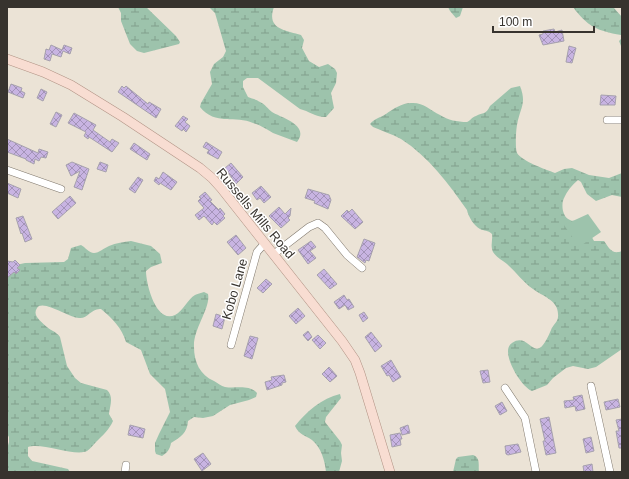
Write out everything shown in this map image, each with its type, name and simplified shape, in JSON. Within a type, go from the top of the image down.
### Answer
[{"type":"main road","name":"Russells Mills Road","points":[[7,59],[43,72],[71,85],[123,117],[206,173],[224,191],[342,341],[355,360],[390,472]]},
{"type":"street","points":[[607,120],[622,120]]},
{"type":"street","points":[[7,170],[61,189]]},
{"type":"street","points":[[274,254],[309,227],[318,223],[325,228],[347,255],[362,268]]},
{"type":"street","name":"Kobo Lane","points":[[231,345],[258,252],[265,243]]},
{"type":"street","points":[[591,386],[610,472]]},
{"type":"street","points":[[505,388],[525,418],[536,472]]},
{"type":"green space","points":[[118,7],[146,7],[176,36],[180,42],[179,44],[144,53],[137,51],[130,44],[121,21],[121,13]]},
{"type":"green space","points":[[209,7],[274,7],[272,14],[275,24],[283,30],[301,35],[304,40],[302,48],[309,61],[319,67],[328,64],[335,69],[337,73],[336,83],[331,93],[334,108],[326,117],[300,109],[258,78],[247,78],[243,81],[243,87],[248,97],[262,103],[272,112],[293,123],[297,127],[300,131],[300,136],[297,142],[246,121],[212,116],[200,107],[212,84],[210,72],[214,64],[223,57],[226,51],[215,13]]},
{"type":"green space","points":[[448,7],[463,7],[460,16],[456,18]]},
{"type":"green space","points":[[573,7],[613,7],[622,17],[622,38],[621,35],[605,32],[593,27],[583,19]]},
{"type":"green space","points":[[622,38],[622,47],[619,41]]},
{"type":"green space","points":[[520,86],[523,102],[517,125],[516,151],[520,156],[534,165],[555,173],[564,169],[572,168],[589,175],[609,178],[622,173],[622,197],[612,195],[596,201],[587,194],[581,182],[578,180],[567,193],[562,207],[565,216],[571,221],[582,219],[594,241],[604,241],[613,251],[622,251],[622,349],[596,367],[588,369],[573,366],[566,368],[553,378],[547,385],[532,391],[522,383],[517,376],[510,361],[508,353],[509,347],[512,343],[518,340],[524,341],[536,349],[540,348],[558,319],[555,305],[549,299],[529,286],[507,264],[494,254],[492,247],[492,234],[478,228],[470,218],[467,210],[460,200],[429,162],[401,139],[373,127],[370,124],[398,107],[411,103],[423,105],[443,117],[456,121],[467,122],[486,112],[490,106],[511,88]]},
{"type":"green space","points":[[588,214],[601,232],[579,247],[564,225]]},
{"type":"green space","points":[[131,241],[151,246],[160,254],[162,263],[151,267],[146,271],[146,277],[153,301],[162,314],[168,316],[175,315],[181,311],[195,295],[204,292],[208,294],[207,306],[194,340],[194,353],[197,363],[205,375],[222,386],[250,389],[257,393],[256,397],[230,405],[213,416],[203,418],[194,417],[188,421],[185,432],[181,437],[171,443],[165,454],[162,456],[156,454],[155,443],[170,412],[165,389],[150,374],[141,350],[126,342],[122,332],[116,324],[101,309],[95,310],[85,317],[79,318],[50,307],[40,306],[36,310],[36,316],[44,325],[60,337],[67,366],[75,378],[81,383],[107,390],[109,393],[111,401],[109,414],[113,421],[106,432],[87,451],[75,452],[41,446],[28,447],[28,456],[32,461],[68,469],[70,472],[7,472],[7,449],[9,437],[7,434],[7,267],[25,263],[64,262],[68,259],[71,248],[81,245],[90,252],[96,253],[112,245]]},
{"type":"green space","points":[[340,394],[341,398],[326,417],[325,422],[342,445],[342,461],[339,472],[326,472],[324,459],[318,446],[312,440],[300,433],[295,426],[315,406],[333,396]]},
{"type":"green space","points":[[476,456],[479,462],[479,472],[453,472],[456,459],[458,457]]},
{"type":"building","points":[[554,29],[555,32],[562,30],[564,41],[543,45],[539,35],[543,34],[543,31]]},
{"type":"building","points":[[51,45],[62,50],[64,45],[72,48],[70,54],[63,51],[61,57],[52,54],[50,61],[44,59],[46,49],[49,50]]},
{"type":"building","points":[[569,46],[576,48],[572,63],[566,62]]},
{"type":"building","points":[[11,84],[22,88],[21,91],[25,93],[23,98],[8,92]]},
{"type":"building","points":[[122,86],[124,88],[126,86],[148,104],[149,102],[161,109],[156,118],[118,92]]},
{"type":"building","points":[[41,89],[47,92],[43,101],[37,98]]},
{"type":"building","points":[[601,95],[616,96],[615,105],[600,105]]},
{"type":"building","points":[[56,112],[62,115],[56,127],[50,124]]},
{"type":"building","points":[[74,113],[96,125],[93,130],[110,142],[112,139],[119,143],[112,152],[89,137],[88,139],[84,136],[86,132],[68,123]]},
{"type":"building","points":[[183,116],[188,119],[185,122],[190,126],[186,132],[175,126]]},
{"type":"building","points":[[7,139],[38,153],[39,149],[48,152],[46,158],[41,157],[39,161],[35,159],[34,164],[26,159],[7,152]]},
{"type":"building","points":[[206,142],[222,152],[218,159],[207,153],[209,150],[203,147]]},
{"type":"building","points":[[134,143],[150,154],[147,160],[130,149]]},
{"type":"building","points":[[72,162],[89,169],[82,190],[74,187],[80,171],[71,176],[66,165]]},
{"type":"building","points":[[100,162],[108,165],[106,172],[97,169]]},
{"type":"building","points":[[231,163],[243,177],[236,184],[225,168]]},
{"type":"building","points":[[163,172],[177,182],[171,190],[154,181],[156,177],[159,179]]},
{"type":"building","points":[[138,177],[143,180],[135,193],[129,189]]},
{"type":"building","points":[[7,183],[21,189],[18,198],[7,193]]},
{"type":"building","points":[[261,186],[271,197],[264,203],[260,198],[257,200],[252,193]]},
{"type":"building","points":[[308,189],[329,195],[331,200],[328,209],[314,203],[315,201],[305,198]]},
{"type":"building","points":[[205,192],[212,200],[210,201],[219,210],[220,208],[225,214],[223,216],[225,218],[217,225],[214,222],[212,225],[204,216],[199,220],[195,215],[204,208],[198,201],[201,198],[199,197]]},
{"type":"building","points":[[70,196],[76,203],[58,219],[52,212]]},
{"type":"building","points":[[279,207],[285,214],[291,208],[290,216],[288,218],[290,220],[281,228],[269,216]]},
{"type":"building","points":[[352,209],[363,222],[355,229],[341,216],[347,210],[349,212]]},
{"type":"building","points":[[23,216],[32,239],[25,242],[16,218]]},
{"type":"building","points":[[236,235],[246,248],[238,255],[227,242]]},
{"type":"building","points":[[364,239],[375,243],[369,261],[366,260],[365,263],[357,257]]},
{"type":"building","points":[[311,241],[316,247],[310,251],[316,258],[308,264],[298,250]]},
{"type":"building","points":[[15,260],[20,265],[17,268],[20,270],[16,274],[14,272],[7,278],[7,261],[13,262]]},
{"type":"building","points":[[324,269],[337,284],[330,289],[317,275]]},
{"type":"building","points":[[266,279],[272,284],[263,293],[257,288]]},
{"type":"building","points":[[344,295],[347,300],[349,299],[354,307],[348,310],[345,305],[339,309],[334,302]]},
{"type":"building","points":[[298,308],[305,316],[296,324],[289,316]]},
{"type":"building","points":[[364,312],[368,318],[363,322],[359,315]]},
{"type":"building","points":[[216,314],[225,317],[222,329],[213,326]]},
{"type":"building","points":[[308,331],[312,337],[308,341],[303,335]]},
{"type":"building","points":[[371,332],[382,346],[375,352],[365,337]]},
{"type":"building","points":[[318,335],[326,343],[320,349],[312,340]]},
{"type":"building","points":[[250,336],[258,338],[252,359],[244,356]]},
{"type":"building","points":[[391,360],[401,377],[393,382],[381,366]]},
{"type":"building","points":[[329,367],[337,376],[330,382],[322,374]]},
{"type":"building","points":[[488,370],[490,382],[483,383],[480,371]]},
{"type":"building","points":[[284,375],[286,382],[282,383],[282,385],[267,390],[265,382],[272,380],[271,377]]},
{"type":"building","points":[[582,395],[585,409],[576,411],[575,406],[565,408],[564,401],[574,400],[573,397]]},
{"type":"building","points":[[618,399],[620,407],[606,410],[604,402]]},
{"type":"building","points":[[502,402],[507,411],[500,415],[495,406]]},
{"type":"building","points":[[549,417],[556,453],[546,455],[543,441],[545,441],[540,419]]},
{"type":"building","points":[[622,419],[622,448],[619,448],[616,431],[619,431],[616,420]]},
{"type":"building","points":[[130,425],[145,429],[143,438],[128,435]]},
{"type":"building","points":[[408,425],[410,433],[402,435],[400,428]]},
{"type":"building","points":[[400,433],[402,439],[400,439],[401,445],[392,447],[390,435]]},
{"type":"building","points":[[591,437],[594,451],[586,453],[583,439]]},
{"type":"building","points":[[518,444],[521,452],[508,455],[506,454],[505,446]]},
{"type":"building","points":[[203,453],[211,464],[202,471],[194,459]]},
{"type":"building","points":[[592,464],[593,472],[584,472],[583,466]]}]
